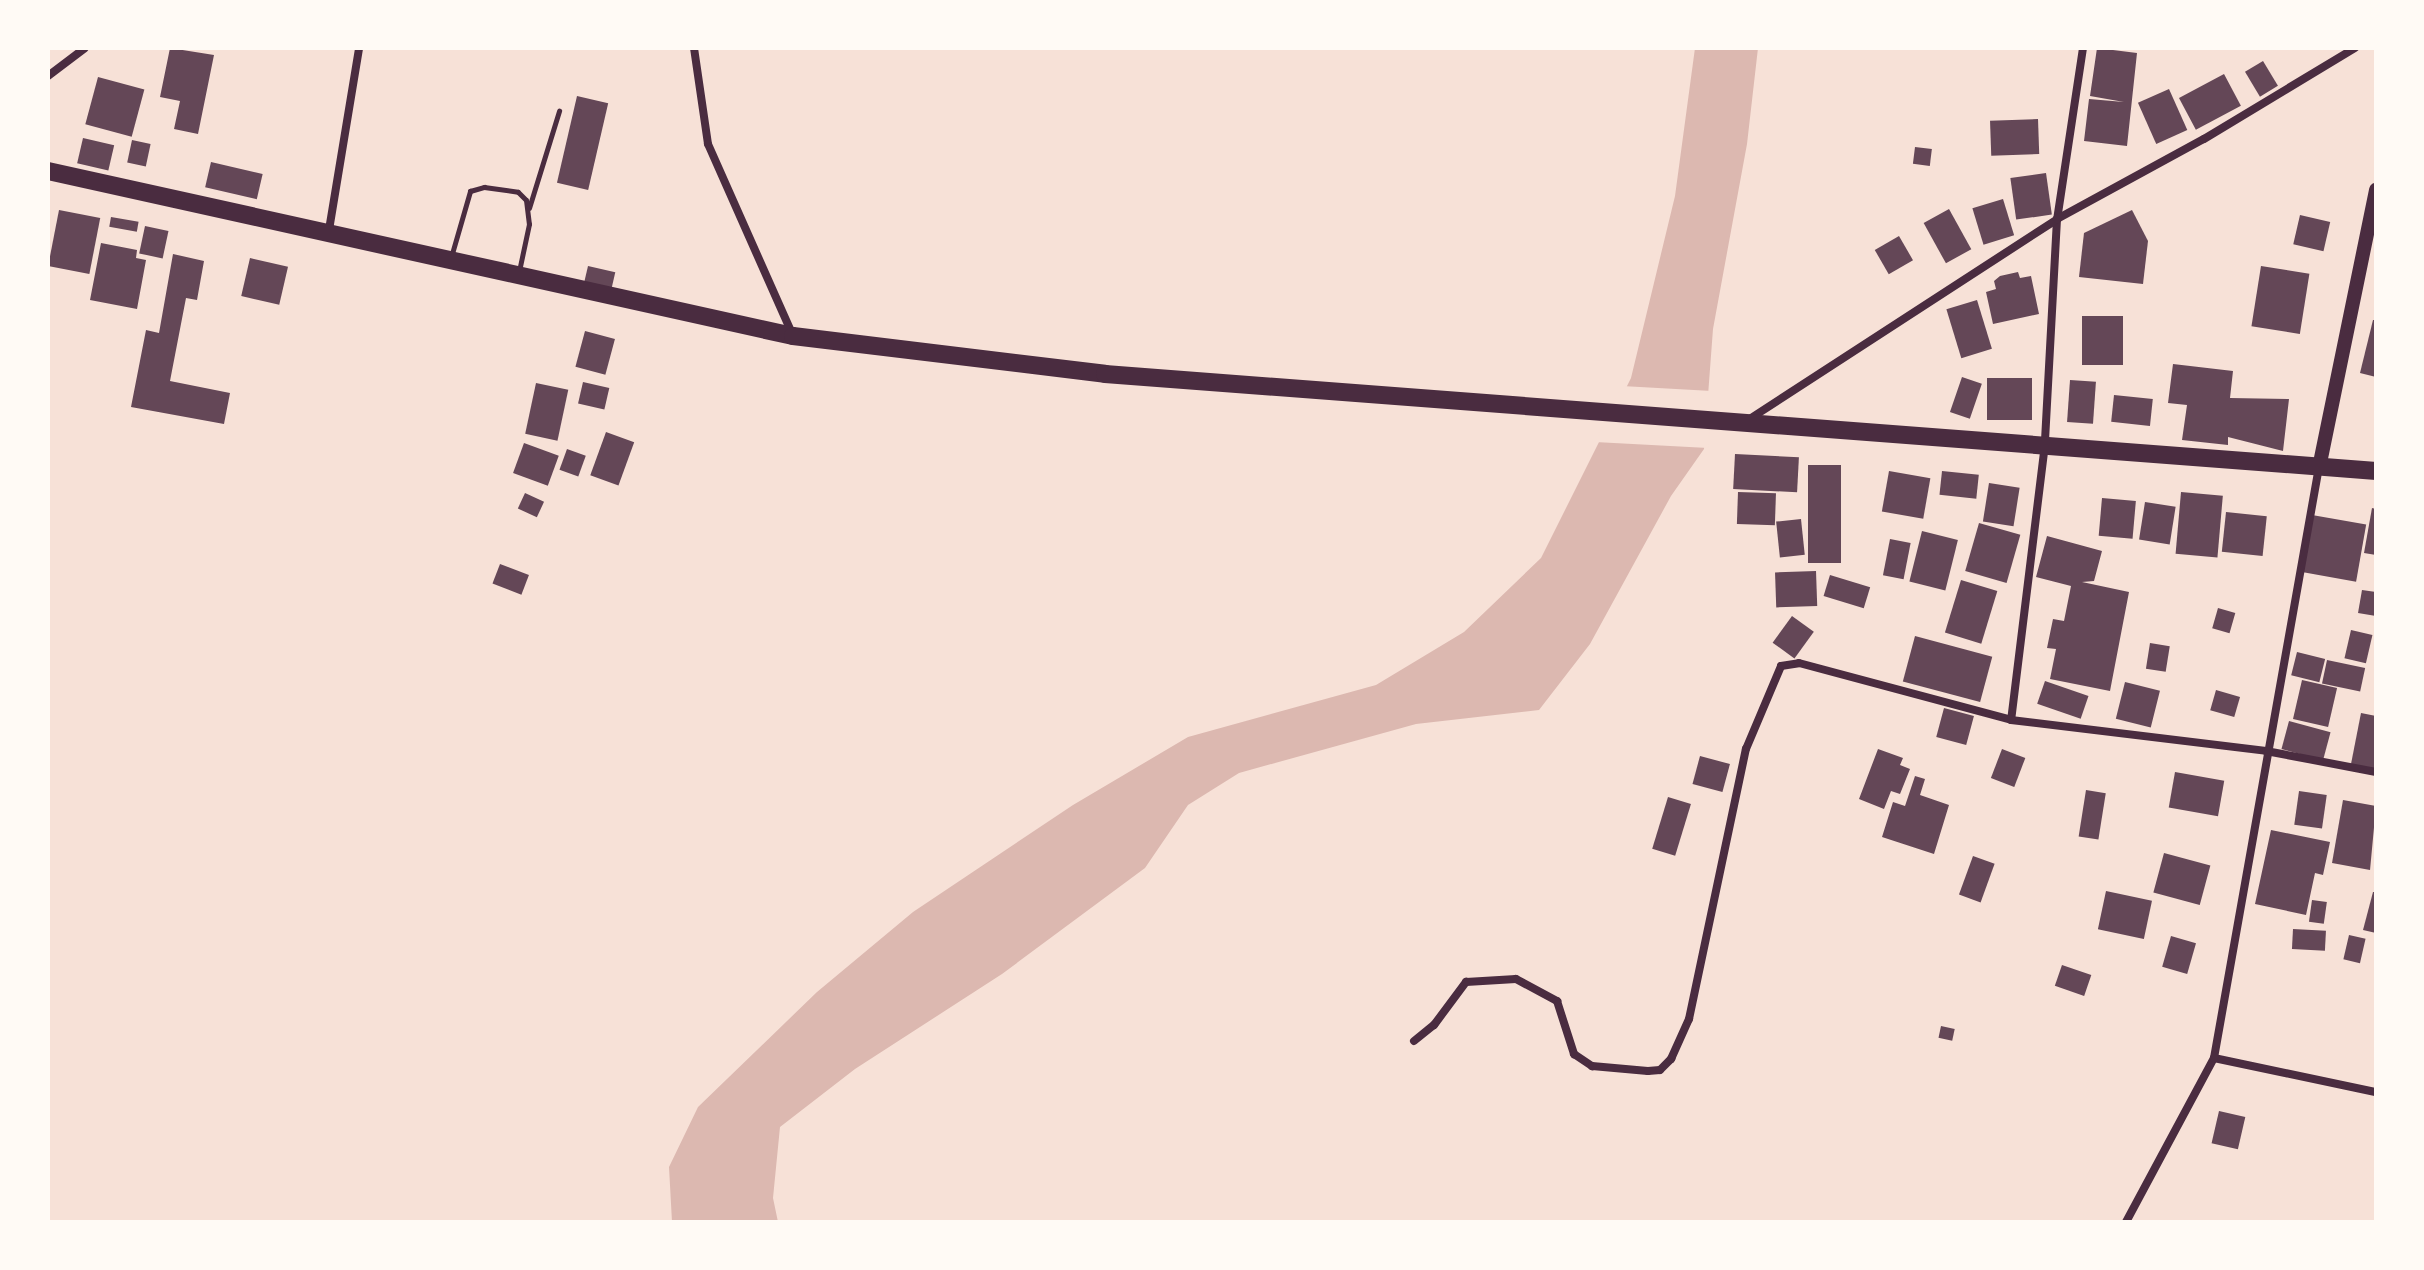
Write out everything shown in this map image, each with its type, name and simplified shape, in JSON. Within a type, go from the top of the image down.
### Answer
[{"type":"highway","points":[[48,171],[329,230],[793,336],[1105,374],[2320,463],[2376,471]]},
{"type":"street","points":[[48,76],[85,48]]},
{"type":"street","points":[[329,230],[359,48]]},
{"type":"street","points":[[694,48],[708,144],[793,336]]},
{"type":"street","points":[[2011,720],[2045,444],[2057,219],[2083,48]]},
{"type":"street","points":[[1747,420],[2057,219],[2204,139],[2355,48]]},
{"type":"street","points":[[2126,1222],[2214,1058],[2266,751],[2320,463],[2376,190]]},
{"type":"street","points":[[1414,1041],[1434,1025],[1466,982],[1516,979],[1557,1001],[1574,1054],[1592,1066],[1660,1070],[1671,1059],[1689,1019],[1746,749],[1781,666],[1799,663],[2011,720],[2266,751],[2376,772]]},
{"type":"street","points":[[2214,1058],[2376,1092]]},
{"type":"lane","points":[[518,274],[529,209],[559,111]]},
{"type":"lane","points":[[451,258],[470,191],[484,187],[518,192],[529,209]]},
{"type":"shaded area","points":[[1695,48],[1758,48],[1747,144],[1713,329],[1704,449],[1671,496],[1590,644],[1539,710],[1416,724],[1239,773],[1188,805],[1145,868],[1002,974],[855,1069],[780,1127],[773,1198],[778,1222],[672,1222],[669,1167],[698,1107],[817,992],[913,912],[1073,805],[1188,737],[1376,685],[1464,632],[1541,558],[1631,378],[1675,196]]},
{"type":"pier","points":[[1622,386],[1712,391],[1708,448],[1595,442]]},
{"type":"building","points":[[170,48],[214,55],[198,134],[174,129],[180,101],[160,97]]},
{"type":"building","points":[[2097,48],[2137,53],[2127,146],[2084,141],[2089,99],[2124,102],[2090,96]]},
{"type":"building","points":[[2263,61],[2278,86],[2260,97],[2245,72]]},
{"type":"building","points":[[2224,74],[2241,106],[2196,130],[2179,98]]},
{"type":"building","points":[[98,77],[144,89],[132,137],[85,124]]},
{"type":"building","points":[[2169,89],[2187,130],[2156,144],[2138,103]]},
{"type":"building","points":[[577,96],[608,103],[588,190],[557,183]]},
{"type":"building","points":[[2038,119],[2039,154],[1991,156],[1990,121]]},
{"type":"building","points":[[83,138],[114,145],[108,171],[77,163]]},
{"type":"building","points":[[132,140],[151,144],[146,166],[127,162]]},
{"type":"building","points":[[1915,147],[1932,149],[1930,166],[1913,164]]},
{"type":"building","points":[[211,162],[263,174],[257,199],[205,187]]},
{"type":"building","points":[[2046,173],[2052,215],[2016,220],[2010,178]]},
{"type":"building","points":[[2003,199],[2014,235],[1984,245],[1972,208]]},
{"type":"building","points":[[1949,209],[1971,249],[1946,263],[1924,223]]},
{"type":"building","points":[[59,210],[100,218],[89,274],[48,266]]},
{"type":"building","points":[[2132,210],[2148,241],[2143,284],[2079,277],[2084,233]]},
{"type":"building","points":[[2300,215],[2330,222],[2323,251],[2293,244]]},
{"type":"building","points":[[111,217],[139,222],[137,232],[109,227]]},
{"type":"building","points":[[145,226],[168,231],[163,258],[139,253]]},
{"type":"building","points":[[1899,236],[1913,260],[1889,274],[1875,250]]},
{"type":"building","points":[[101,243],[137,250],[136,258],[146,260],[137,309],[90,300]]},
{"type":"building","points":[[173,254],[204,261],[197,300],[186,298],[170,381],[230,393],[224,424],[131,407],[146,330],[159,333]]},
{"type":"building","points":[[250,258],[288,267],[279,305],[241,296]]},
{"type":"building","points":[[588,266],[615,272],[612,288],[584,282]]},
{"type":"building","points":[[2261,266],[2309,274],[2300,334],[2251,326]]},
{"type":"building","points":[[2018,272],[2020,278],[2031,276],[2039,314],[1993,324],[1986,292],[1996,289],[1994,281],[2000,276]]},
{"type":"building","points":[[1977,300],[1992,349],[1961,358],[1946,309]]},
{"type":"building","points":[[2082,316],[2123,316],[2123,365],[2082,365]]},
{"type":"building","points":[[2373,320],[2376,320],[2376,377],[2360,373]]},
{"type":"building","points":[[585,331],[615,339],[605,375],[575,367]]},
{"type":"building","points":[[2173,364],[2233,371],[2230,398],[2289,399],[2283,451],[2228,437],[2228,445],[2182,440],[2187,405],[2168,403]]},
{"type":"building","points":[[1962,377],[1982,384],[1970,419],[1950,412]]},
{"type":"building","points":[[1987,378],[2032,378],[2032,420],[1987,420]]},
{"type":"building","points":[[2070,380],[2096,382],[2093,424],[2067,422]]},
{"type":"building","points":[[583,382],[609,388],[604,410],[578,403]]},
{"type":"building","points":[[536,383],[568,390],[557,441],[525,434]]},
{"type":"building","points":[[2114,395],[2153,399],[2150,426],[2111,422]]},
{"type":"building","points":[[606,432],[634,442],[618,485],[590,475]]},
{"type":"building","points":[[524,443],[559,456],[548,486],[513,473]]},
{"type":"building","points":[[567,449],[586,456],[578,477],[559,470]]},
{"type":"building","points":[[1735,454],[1799,457],[1797,492],[1733,489]]},
{"type":"building","points":[[1808,465],[1841,465],[1841,563],[1808,563]]},
{"type":"building","points":[[1889,471],[1930,478],[1923,519],[1882,511]]},
{"type":"building","points":[[1942,471],[1979,475],[1976,499],[1939,495]]},
{"type":"building","points":[[1989,483],[2020,488],[2014,526],[1983,522]]},
{"type":"building","points":[[1738,492],[1776,493],[1775,525],[1737,524]]},
{"type":"building","points":[[2181,492],[2223,496],[2217,557],[2176,554]]},
{"type":"building","points":[[525,493],[544,502],[537,517],[518,508]]},
{"type":"building","points":[[2102,498],[2136,501],[2133,539],[2099,536]]},
{"type":"building","points":[[2145,502],[2176,507],[2170,544],[2139,540]]},
{"type":"building","points":[[2372,508],[2376,509],[2376,555],[2364,553]]},
{"type":"building","points":[[2226,512],[2267,516],[2263,556],[2222,552]]},
{"type":"building","points":[[2312,515],[2366,525],[2356,582],[2302,572]]},
{"type":"building","points":[[1801,519],[1805,555],[1780,557],[1776,522]]},
{"type":"building","points":[[1979,523],[2020,535],[2007,583],[1965,571]]},
{"type":"building","points":[[1922,531],[1958,540],[1945,590],[1909,581]]},
{"type":"building","points":[[2047,536],[2102,551],[2094,581],[2082,582],[2129,592],[2110,691],[2050,679],[2056,649],[2047,648],[2053,619],[2064,621],[2071,586],[2036,577]]},
{"type":"building","points":[[1890,539],[1911,543],[1904,579],[1883,575]]},
{"type":"building","points":[[500,564],[529,575],[521,595],[492,584]]},
{"type":"building","points":[[1816,571],[1817,606],[1776,607],[1775,572]]},
{"type":"building","points":[[1830,575],[1870,587],[1864,608],[1824,596]]},
{"type":"building","points":[[1961,580],[1997,591],[1981,644],[1945,633]]},
{"type":"building","points":[[2362,590],[2376,592],[2376,616],[2358,613]]},
{"type":"building","points":[[2218,608],[2235,613],[2230,633],[2212,628]]},
{"type":"building","points":[[1792,616],[1814,632],[1794,659],[1773,643]]},
{"type":"building","points":[[2351,630],[2372,635],[2366,663],[2344,658]]},
{"type":"building","points":[[1915,636],[1992,657],[1980,702],[1903,681]]},
{"type":"building","points":[[2150,643],[2170,646],[2166,672],[2146,669]]},
{"type":"building","points":[[2297,652],[2325,659],[2319,682],[2291,675]]},
{"type":"building","points":[[2327,660],[2365,668],[2360,692],[2322,683]]},
{"type":"building","points":[[2302,680],[2337,688],[2328,727],[2293,719]]},
{"type":"building","points":[[2045,681],[2088,696],[2081,719],[2037,704]]},
{"type":"building","points":[[2125,682],[2160,691],[2151,728],[2116,719]]},
{"type":"building","points":[[2216,690],[2240,697],[2234,717],[2210,710]]},
{"type":"building","points":[[1944,708],[1974,716],[1966,745],[1936,737]]},
{"type":"building","points":[[2361,713],[2376,716],[2376,769],[2351,764]]},
{"type":"building","points":[[2289,721],[2331,732],[2323,760],[2281,749]]},
{"type":"building","points":[[1878,749],[1903,758],[1900,765],[1910,769],[1900,794],[1891,791],[1884,809],[1859,799]]},
{"type":"building","points":[[2002,749],[2025,758],[2014,787],[1991,778]]},
{"type":"building","points":[[1700,756],[1730,764],[1722,792],[1692,784]]},
{"type":"building","points":[[2175,772],[2224,781],[2218,816],[2169,807]]},
{"type":"building","points":[[1915,776],[1925,779],[1920,795],[1949,805],[1934,854],[1882,837],[1893,802],[1905,806]]},
{"type":"building","points":[[2086,790],[2106,793],[2098,840],[2079,836]]},
{"type":"building","points":[[2299,791],[2327,795],[2322,829],[2294,825]]},
{"type":"building","points":[[1668,797],[1691,804],[1675,856],[1652,849]]},
{"type":"building","points":[[2343,800],[2376,806],[2370,870],[2332,863]]},
{"type":"building","points":[[2271,830],[2330,842],[2323,875],[2315,873],[2306,915],[2255,904]]},
{"type":"building","points":[[2164,853],[2210,865],[2200,905],[2153,893]]},
{"type":"building","points":[[1973,856],[1995,864],[1981,902],[1959,895]]},
{"type":"building","points":[[2106,891],[2152,901],[2144,939],[2098,929]]},
{"type":"building","points":[[2373,892],[2376,892],[2376,933],[2363,930]]},
{"type":"building","points":[[2312,900],[2327,902],[2324,924],[2309,922]]},
{"type":"building","points":[[2293,929],[2326,931],[2325,951],[2292,949]]},
{"type":"building","points":[[2349,935],[2366,939],[2360,963],[2343,959]]},
{"type":"building","points":[[2171,936],[2196,943],[2187,974],[2162,967]]},
{"type":"building","points":[[2062,965],[2091,975],[2084,996],[2055,986]]},
{"type":"building","points":[[1941,1026],[1955,1029],[1952,1041],[1939,1038]]},
{"type":"building","points":[[2219,1111],[2245,1117],[2238,1149],[2212,1143]]}]
